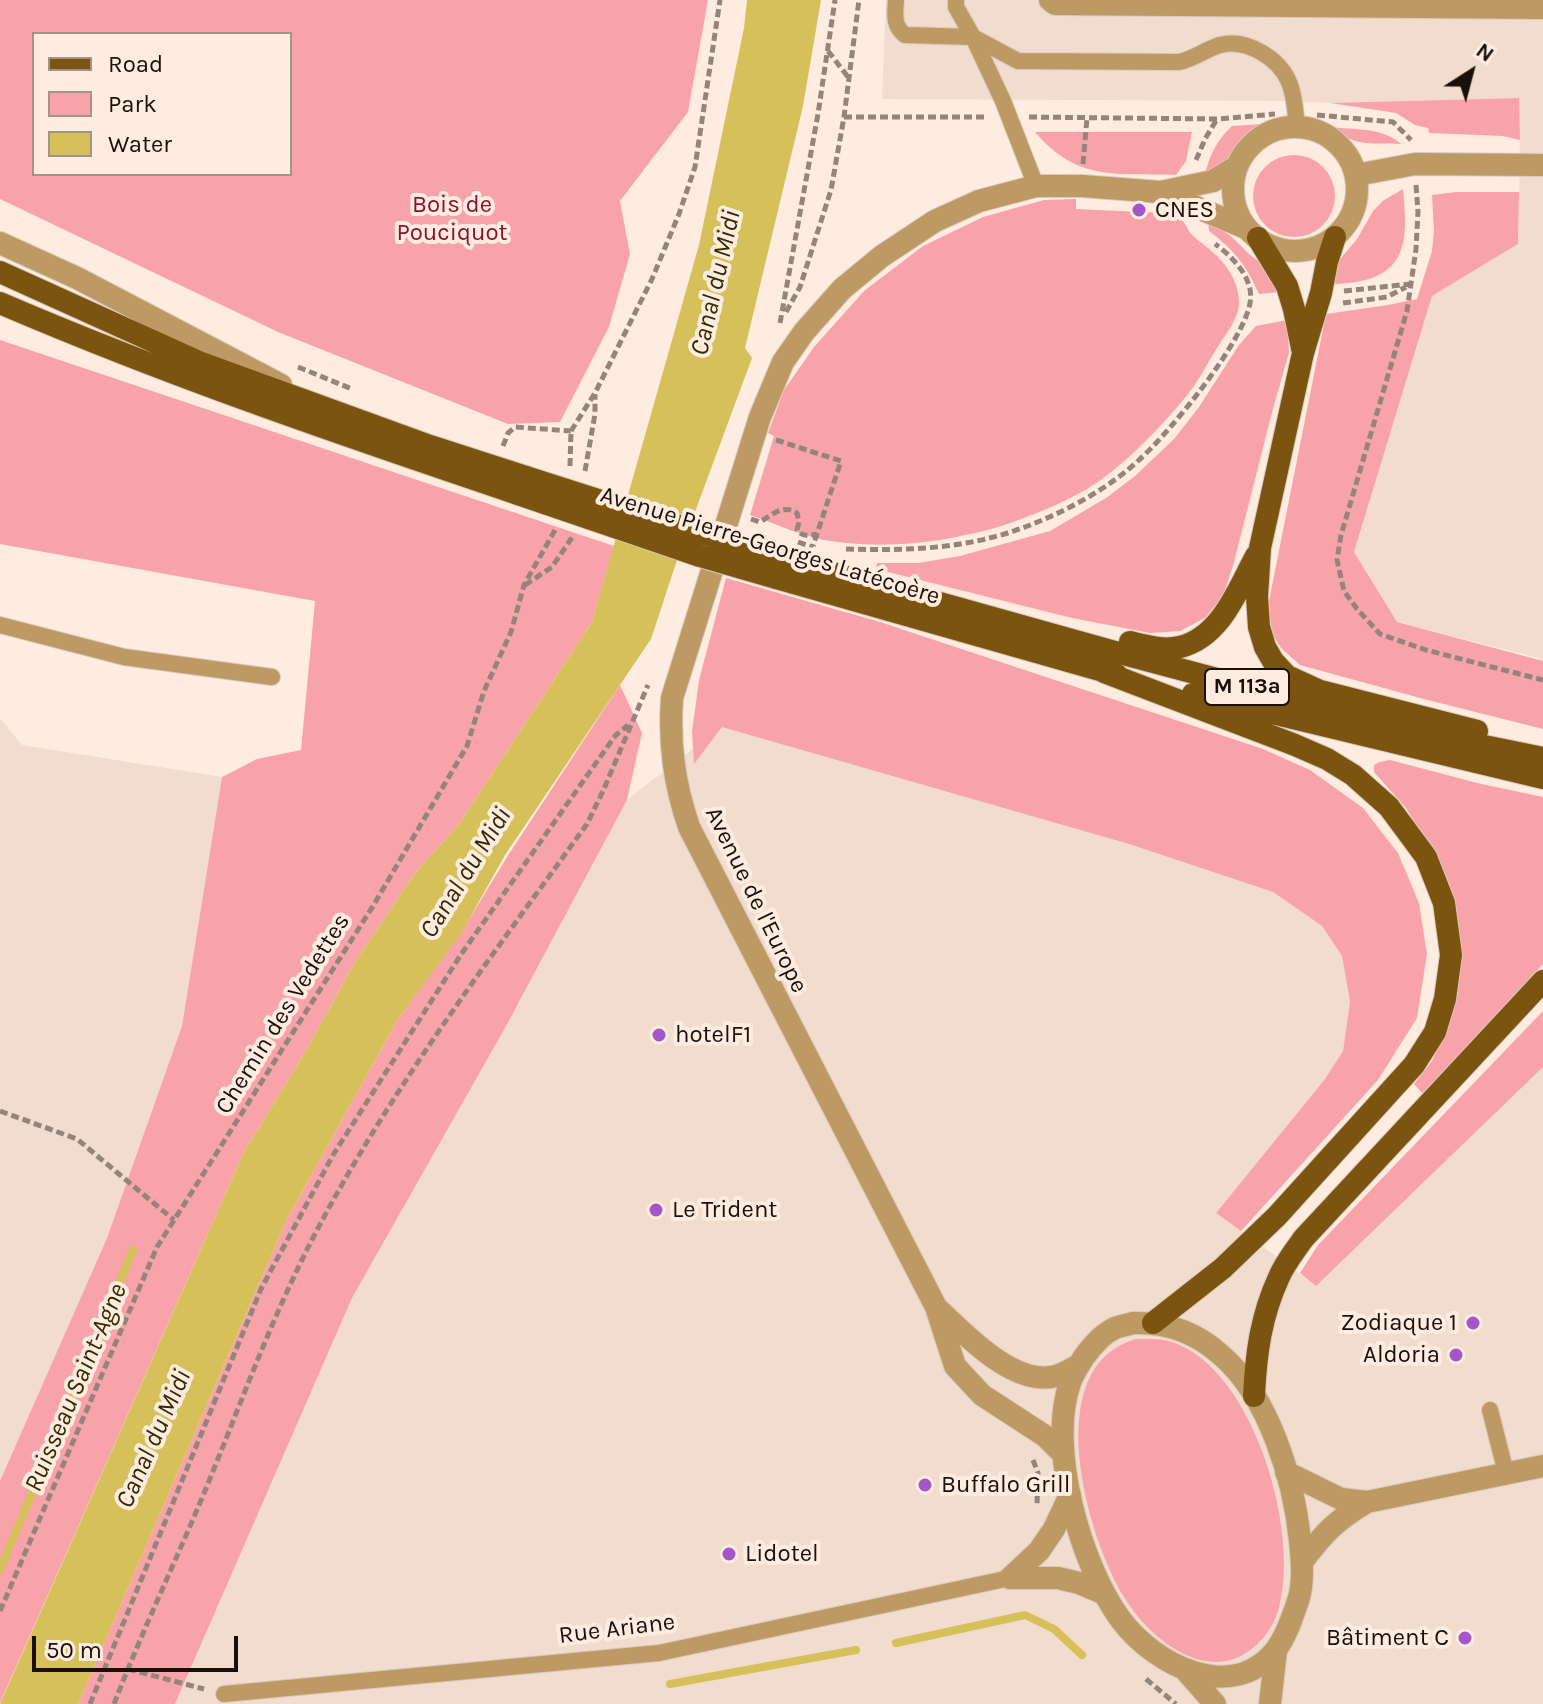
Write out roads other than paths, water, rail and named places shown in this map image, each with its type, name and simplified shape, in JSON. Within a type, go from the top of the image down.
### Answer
[{"type":"main road","points":[[1252,233],[1287,286],[1303,353]]},
{"type":"main road","points":[[1335,237],[1303,353],[1260,548],[1257,597],[1259,627],[1265,647],[1287,676],[1320,691],[1468,728],[1543,751]]},
{"type":"main road","name":"Avenue Pierre-Georges Latécoère","points":[[0,272],[199,362],[430,446],[522,485]]},
{"type":"main road","name":"Avenue Pierre-Georges Latécoère","points":[[0,303],[71,334],[299,420],[522,485],[1104,672],[1543,778]]},
{"type":"main road","points":[[0,313],[71,334]]},
{"type":"main road","points":[[953,607],[1154,647],[1178,648],[1193,643],[1220,621],[1260,548]]},
{"type":"main road","name":"Avenue Pierre-Georges Latécoère","points":[[778,568],[953,607],[1420,733],[1543,758]]},
{"type":"main road","points":[[1104,672],[1295,745],[1353,775],[1389,807],[1426,857],[1444,903],[1451,955],[1445,999],[1435,1032],[1414,1065],[1277,1216],[1223,1268],[1153,1323]]},
{"type":"main road","points":[[1254,1396],[1256,1357],[1263,1321],[1280,1274],[1303,1239],[1543,981]]},
{"type":"street","points":[[1050,0],[1055,4],[1486,3],[1543,8]]},
{"type":"street","points":[[1297,126],[1317,130],[1335,140],[1349,156],[1358,192],[1355,209],[1335,237],[1317,247],[1297,251],[1276,248],[1252,233],[1236,209],[1233,188],[1236,167],[1246,150],[1260,137],[1278,129],[1297,126]]},
{"type":"street","points":[[1356,175],[1415,164],[1543,165]]},
{"type":"street","name":"Avenue de l'Europe","points":[[1063,1454],[1045,1436],[982,1395],[955,1366],[936,1307],[689,827],[675,777],[670,731],[672,698],[770,391],[783,362],[804,332],[842,289],[882,256],[935,221],[979,201],[1036,186],[1160,192],[1213,181],[1236,167]]},
{"type":"street","name":"Avenue de l'Europe","points":[[1160,192],[1252,233]]},
{"type":"street","name":"Avenue Pierre-Georges Latécoère","points":[[0,243],[77,278],[325,408]]},
{"type":"street","name":"Avenue de l'Europe","points":[[936,1307],[983,1351],[1035,1378],[1057,1376],[1079,1365]]},
{"type":"street","points":[[1133,1323],[1153,1323],[1198,1337],[1223,1356],[1240,1376],[1273,1432],[1297,1516],[1302,1562],[1300,1596],[1290,1624],[1276,1650],[1264,1663],[1230,1677],[1216,1678],[1187,1672],[1161,1658],[1123,1623],[1105,1594],[1084,1546],[1070,1495],[1063,1454],[1063,1417],[1070,1383],[1093,1344],[1113,1329],[1133,1323]]},
{"type":"street","points":[[1286,1472],[1341,1499],[1367,1502],[1543,1466]]},
{"type":"street","points":[[1010,1578],[1039,1551],[1054,1529],[1070,1495]]},
{"type":"street","points":[[1302,1562],[1340,1518],[1367,1502]]},
{"type":"street","name":"Rue Ariane","points":[[1010,1578],[1058,1578],[1105,1594]]},
{"type":"street","points":[[1270,1704],[1276,1650]]},
{"type":"street","points":[[1187,1672],[1215,1704]]},
{"type":"lane","points":[[896,0],[897,29],[905,35],[973,37],[1018,61],[1179,62],[1223,44],[1248,46],[1273,61],[1288,79],[1297,126]]},
{"type":"lane","points":[[956,0],[956,7],[1003,101],[1036,186]]},
{"type":"lane","points":[[0,625],[124,657],[272,677]]},
{"type":"lane","points":[[1490,1410],[1506,1473]]},
{"type":"lane","name":"Rue Ariane","points":[[224,1694],[659,1653],[1010,1578]]},
{"type":"water","name":"Canal du Midi","points":[[747,0],[821,0],[803,106],[745,348],[752,358],[651,639],[505,855],[462,932],[398,1019],[287,1219],[78,1704],[0,1704],[244,1152],[303,1056],[355,962],[415,873],[459,824],[592,622],[699,245],[744,28]]},
{"type":"waterway","name":"Ruisseau Saint-Agne","points":[[0,1570],[133,1250]]},
{"type":"waterway","name":"Ruisseau Saint-Agne","points":[[896,1643],[1025,1615],[1054,1629],[1082,1655]]},
{"type":"waterway","name":"Ruisseau Saint-Agne","points":[[670,1684],[856,1650]]},
{"type":"place","name":"CNES","points":[[1139,210]]},
{"type":"place","name":"hotelF1","points":[[659,1035]]},
{"type":"place","name":"Le Trident","points":[[656,1210]]},
{"type":"place","name":"Zodiaque 1","points":[[1473,1323]]},
{"type":"place","name":"Aldoria","points":[[1456,1355]]},
{"type":"place","name":"Buffalo Grill","points":[[925,1485]]},
{"type":"place","name":"Lidotel","points":[[729,1554]]},
{"type":"place","name":"Bâtiment C","points":[[1465,1638]]},
{"type":"park label","name":"Bois de Pouciquot","points":[[452,219]]}]
